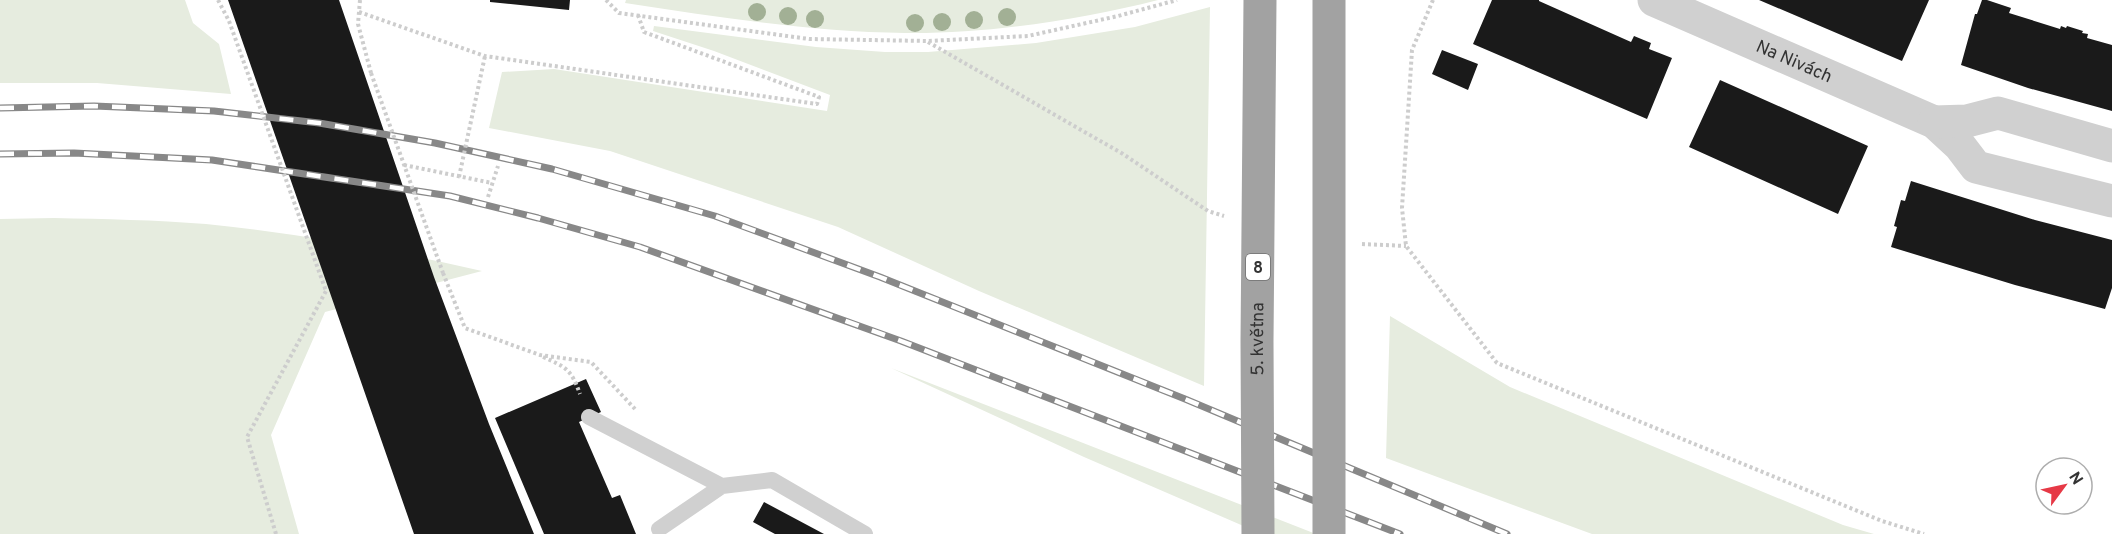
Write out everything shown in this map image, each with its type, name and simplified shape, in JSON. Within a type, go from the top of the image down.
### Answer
[{"type":"highway","name":"5. května","points":[[1258,534],[1260,0]]},
{"type":"highway","points":[[1329,0],[1329,534]]},
{"type":"street","name":"Na Nivách","points":[[1654,0],[1934,122],[1960,146],[1976,167],[2112,201]]},
{"type":"street","name":"Na Nivách","points":[[1934,122],[1967,121],[1998,113],[2112,146]]},
{"type":"lane","points":[[589,417],[722,486]]},
{"type":"lane","points":[[659,529],[722,486],[772,480],[865,534]]},
{"type":"path","points":[[218,0],[229,21],[326,291],[247,437],[276,534]]},
{"type":"path","points":[[360,0],[358,24],[371,73],[465,328],[540,355],[566,367],[576,383],[589,417]]},
{"type":"path","points":[[606,0],[619,13],[809,39],[928,41],[1028,36],[1177,0]]},
{"type":"path","points":[[1433,0],[1412,50],[1402,208],[1406,246],[1497,363],[1882,521],[1924,534]]},
{"type":"path","points":[[359,12],[485,56],[817,104],[819,97],[644,32],[638,15]]},
{"type":"path","points":[[928,41],[1123,154],[1208,211],[1229,218]]},
{"type":"path","points":[[459,177],[485,56]]},
{"type":"path","points":[[404,165],[492,183]]},
{"type":"path","points":[[488,197],[498,166]]},
{"type":"path","points":[[1361,244],[1406,246]]},
{"type":"path","points":[[540,355],[591,362],[637,412]]},
{"type":"shaded area","points":[[0,0],[185,0],[193,23],[219,44],[231,94],[97,83],[0,83]]},
{"type":"shaded area","points":[[626,0],[1158,0],[1097,14],[1033,24],[968,31],[905,33],[835,30],[765,23],[625,3]]},
{"type":"shaded area","points":[[1210,7],[1204,386],[979,291],[838,227],[610,151],[489,128],[502,72],[554,69],[827,111],[830,95],[714,51],[653,31],[654,26],[816,47],[885,52],[928,52],[1036,43],[1135,27]]},
{"type":"shaded area","points":[[54,218],[206,224],[275,232],[413,256],[482,271],[325,312],[271,435],[299,534],[0,534],[0,219]]},
{"type":"shaded area","points":[[1390,316],[1510,387],[1843,525],[1874,534],[1592,534],[1386,458]]},
{"type":"shaded area","points":[[891,368],[1316,534],[1262,534],[1084,457]]},
{"type":"building","points":[[228,0],[339,0],[434,277],[489,424],[534,534],[414,534]]},
{"type":"building","points":[[490,0],[570,0],[569,10],[490,2]]},
{"type":"building","points":[[1492,0],[1539,0],[1631,42],[1634,36],[1651,43],[1649,49],[1672,58],[1647,119],[1473,44]]},
{"type":"building","points":[[1759,0],[1929,0],[1902,61]]},
{"type":"building","points":[[1982,0],[2011,8],[2009,13],[2060,29],[2061,26],[2066,28],[2067,26],[2083,31],[2082,33],[2088,34],[2087,38],[2112,45],[2112,111],[2028,88],[1961,65],[1975,14]]},
{"type":"building","points":[[1442,50],[1478,64],[1468,90],[1432,74]]},
{"type":"building","points":[[1720,80],[1868,146],[1838,214],[1689,147]]},
{"type":"building","points":[[1911,181],[2035,220],[2112,240],[2112,288],[2105,309],[2015,285],[1891,247],[1901,200],[1905,201]]},
{"type":"building","points":[[586,379],[601,412],[579,422],[612,498],[620,495],[636,534],[544,534],[495,418]]},
{"type":"building","points":[[764,502],[824,534],[775,534],[753,522]]},
{"type":"railway","points":[[0,108],[94,106],[214,111],[319,123],[435,143],[552,169],[715,216],[880,277],[1185,399],[1507,534]]},
{"type":"railway","points":[[0,154],[74,153],[212,160],[450,196],[538,218],[640,247],[901,341],[1400,534]]}]
